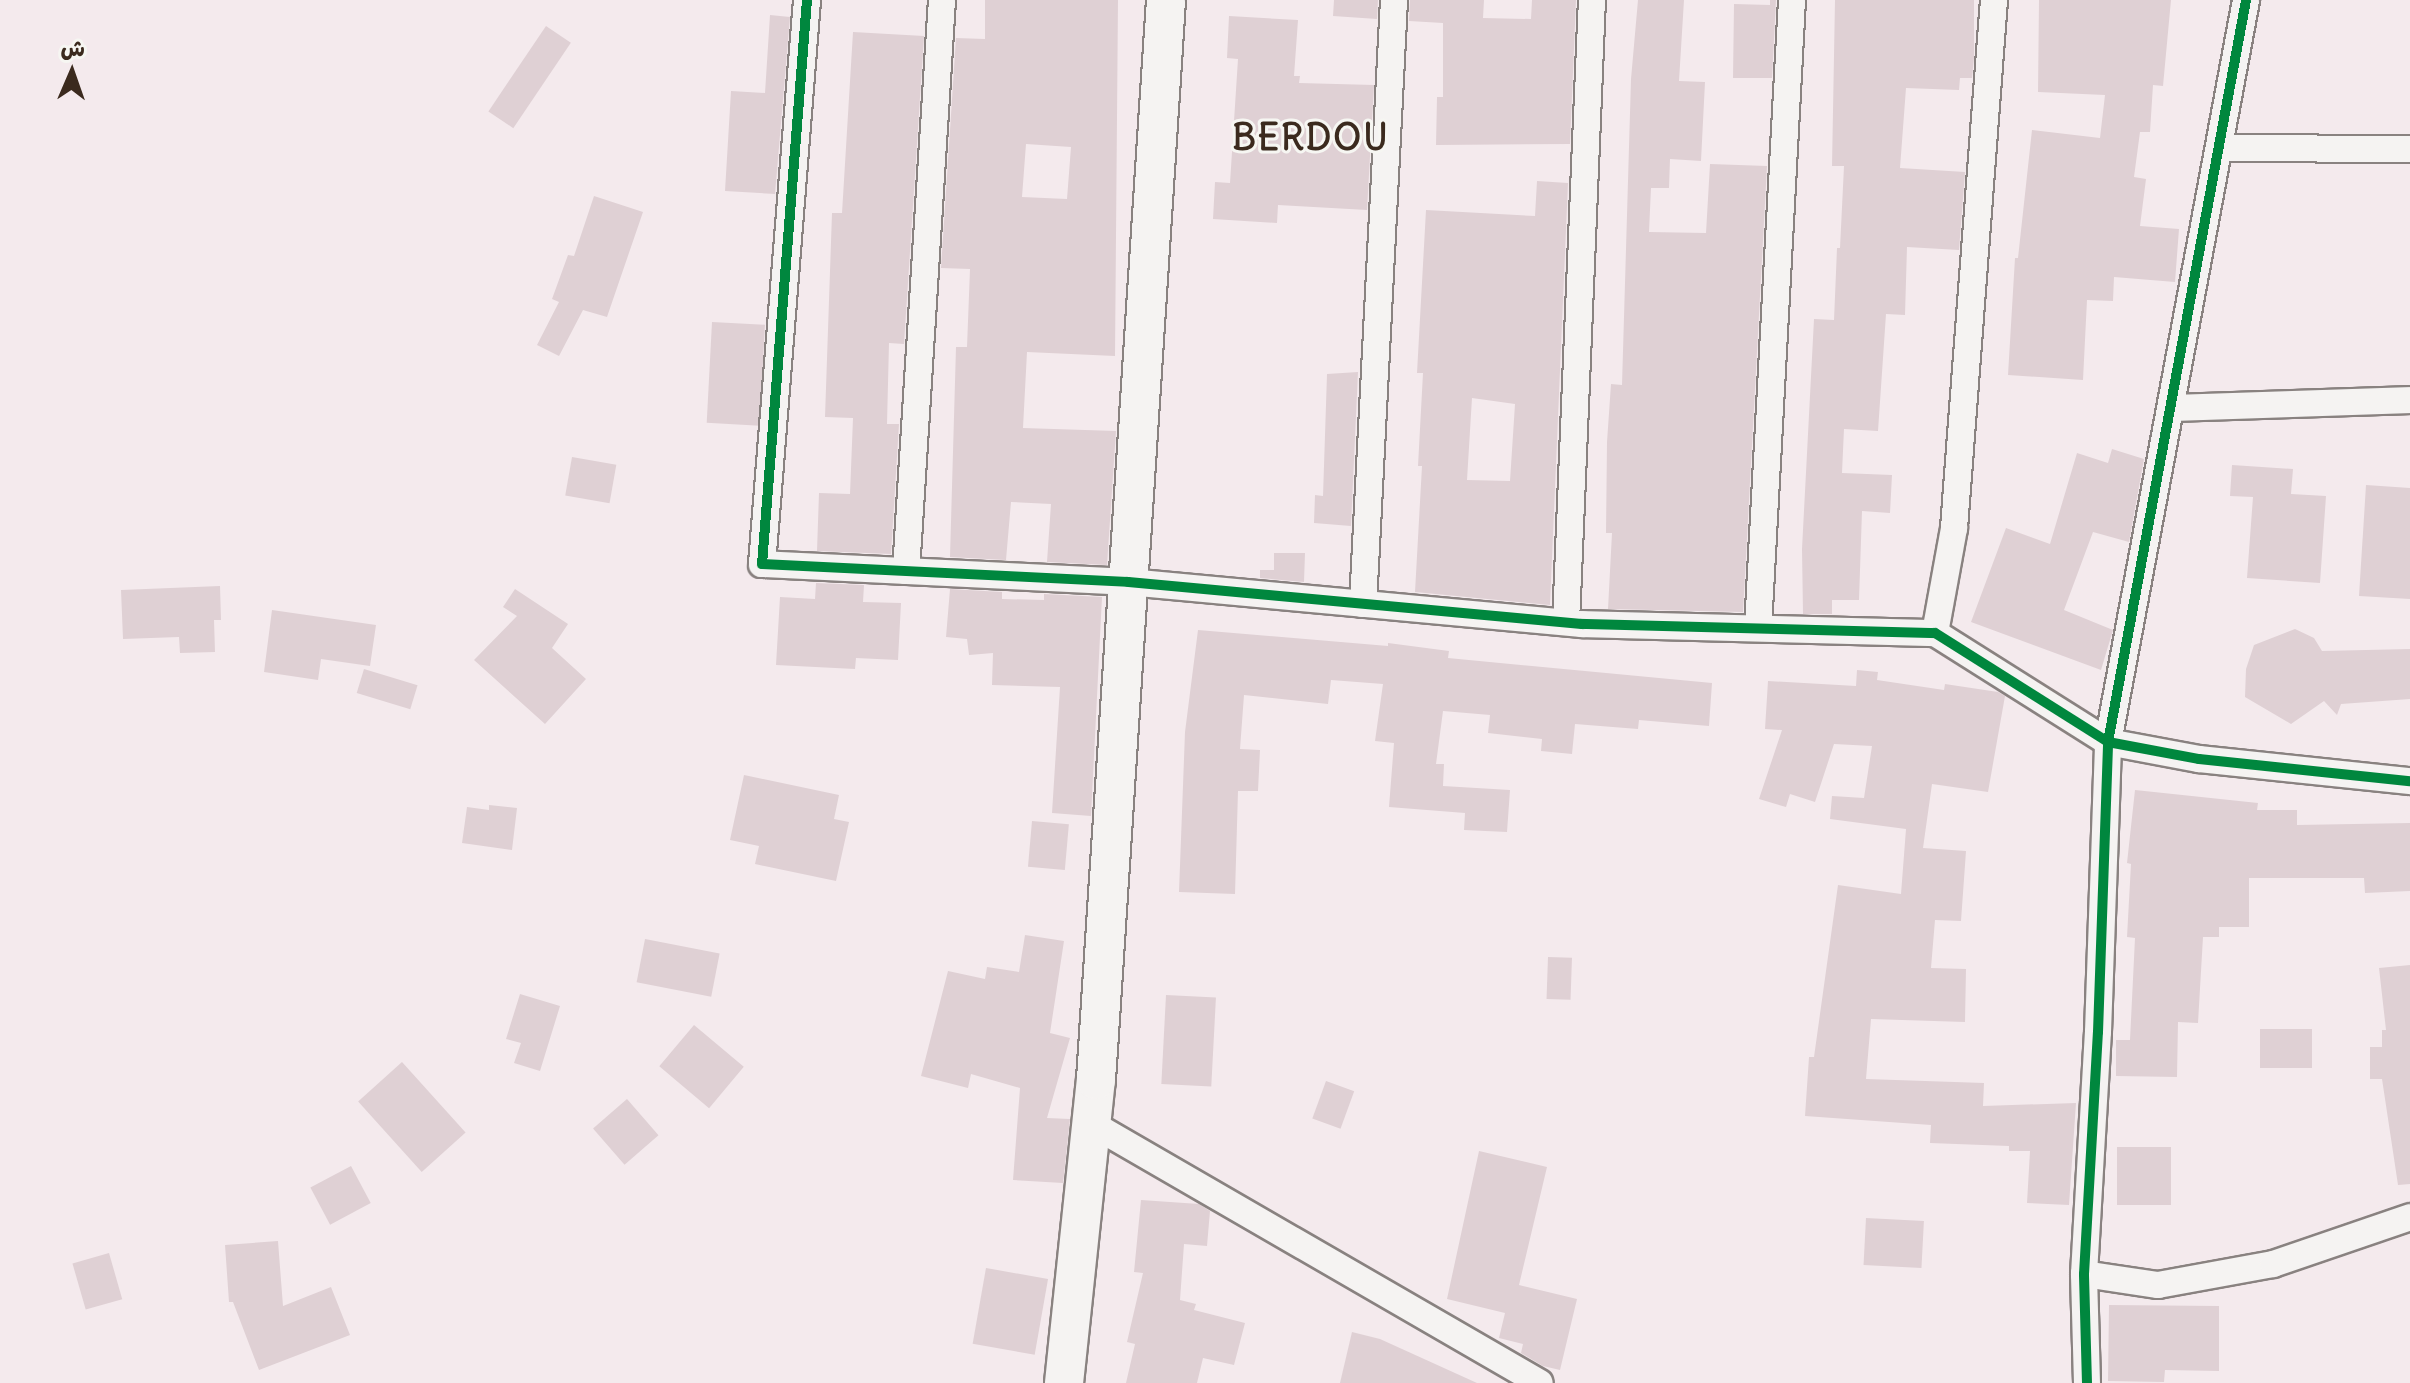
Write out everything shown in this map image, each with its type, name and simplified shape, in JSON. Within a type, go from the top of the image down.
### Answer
[{"type":"main road","points":[[1064,1383],[1092,1124],[1166,0]]},
{"type":"street","points":[[807,0],[762,564],[1128,582],[1566,622],[1935,633],[2108,742],[2199,759],[2410,781]]},
{"type":"street","points":[[906,571],[942,0]]},
{"type":"street","points":[[1363,604],[1394,0]]},
{"type":"street","points":[[1566,622],[1592,0]]},
{"type":"street","points":[[1758,628],[1792,0]]},
{"type":"street","points":[[1935,633],[1954,528],[1994,0]]},
{"type":"street","points":[[2087,1383],[2084,1274],[2098,1032],[2108,742],[2246,0]]},
{"type":"street","points":[[2220,148],[2410,149]]},
{"type":"street","points":[[2171,408],[2410,400]]},
{"type":"street","points":[[1092,1124],[1540,1383]]},
{"type":"street","points":[[2084,1274],[2158,1285],[2273,1264],[2410,1217]]},
{"type":"building","points":[[985,0],[1118,0],[1115,356],[1027,352],[1023,428],[1116,431],[1107,565],[1047,562],[1051,504],[1011,502],[1006,560],[950,557],[956,347],[967,347],[970,269],[941,268],[956,38],[985,39]],"holes":[[[1026,144],[1071,147],[1067,199],[1022,197]]]},
{"type":"building","points":[[1334,0],[1378,0],[1377,19],[1333,16]]},
{"type":"building","points":[[1410,0],[1484,0],[1483,18],[1531,19],[1532,0],[1576,0],[1570,144],[1436,145],[1437,97],[1443,97],[1443,23],[1409,21]]},
{"type":"building","points":[[1638,0],[1684,0],[1679,81],[1705,82],[1701,161],[1670,159],[1669,188],[1651,188],[1649,232],[1706,233],[1710,164],[1767,166],[1743,612],[1608,609],[1612,533],[1606,533],[1607,442],[1611,384],[1622,385],[1631,79]]},
{"type":"building","points":[[1770,0],[1776,0],[1772,78],[1733,78],[1734,4],[1770,5]]},
{"type":"building","points":[[1835,0],[1974,0],[1974,57],[1972,78],[1960,78],[1959,90],[1906,88],[1900,168],[1965,172],[1959,250],[1907,247],[1905,315],[1886,314],[1878,431],[1844,429],[1842,473],[1892,475],[1890,513],[1862,511],[1859,600],[1832,600],[1832,614],[1803,614],[1802,549],[1814,319],[1834,320],[1837,248],[1840,248],[1844,166],[1832,166]]},
{"type":"building","points":[[2039,0],[2171,0],[2163,86],[2153,85],[2150,132],[2140,132],[2134,177],[2146,179],[2140,226],[2179,229],[2175,282],[2114,277],[2113,301],[2087,300],[2083,380],[2008,375],[2015,258],[2018,258],[2032,130],[2100,138],[2105,95],[2038,92]]},
{"type":"building","points":[[770,15],[790,17],[775,194],[725,191],[731,91],[765,93]]},
{"type":"building","points":[[1229,16],[1298,20],[1294,76],[1300,76],[1299,83],[1374,85],[1367,210],[1278,205],[1277,223],[1213,219],[1215,182],[1230,183],[1238,59],[1227,58]]},
{"type":"building","points":[[546,26],[571,43],[513,128],[488,111]]},
{"type":"building","points":[[853,32],[924,36],[904,344],[889,343],[887,424],[899,424],[891,554],[817,551],[819,493],[850,494],[853,418],[825,417],[832,213],[842,213]]},
{"type":"building","points":[[1537,181],[1568,183],[1550,605],[1415,592],[1423,373],[1417,373],[1426,210],[1535,216]],"holes":[[[1472,398],[1515,404],[1510,481],[1467,480]]]},
{"type":"building","points":[[594,196],[643,212],[607,317],[583,310],[559,356],[537,345],[559,302],[552,299],[568,255],[574,256]]},
{"type":"building","points":[[712,322],[765,325],[760,426],[707,423]]},
{"type":"building","points":[[1358,372],[1351,526],[1314,523],[1315,495],[1323,496],[1327,374]]},
{"type":"building","points":[[2112,449],[2144,459],[2129,542],[2093,532],[2064,610],[2113,630],[2101,670],[1971,622],[2006,528],[2050,544],[2077,453],[2108,463]]},
{"type":"building","points":[[572,457],[616,465],[610,503],[565,495]]},
{"type":"building","points":[[2232,465],[2293,469],[2291,494],[2326,496],[2320,583],[2247,578],[2253,497],[2230,496]]},
{"type":"building","points":[[2366,485],[2410,488],[2410,599],[2359,596]]},
{"type":"building","points":[[1274,553],[1305,553],[1304,582],[1260,578],[1260,570],[1274,570]]},
{"type":"building","points":[[816,583],[864,585],[863,602],[901,603],[898,660],[856,658],[855,669],[776,665],[780,597],[815,599]]},
{"type":"building","points":[[220,586],[221,620],[214,620],[215,652],[180,653],[179,637],[123,639],[121,590]]},
{"type":"building","points":[[515,589],[568,624],[552,648],[586,679],[545,724],[474,660],[517,616],[503,607]]},
{"type":"building","points":[[950,589],[1002,592],[1002,599],[1044,600],[1044,594],[1102,597],[1091,816],[1052,813],[1060,687],[992,685],[993,653],[969,655],[967,639],[946,637]]},
{"type":"building","points":[[272,610],[376,625],[370,666],[321,659],[318,680],[264,672]]},
{"type":"building","points":[[2295,629],[2314,638],[2322,651],[2410,649],[2410,699],[2341,704],[2337,715],[2324,701],[2291,724],[2245,697],[2246,669],[2254,645]]},
{"type":"building","points":[[1198,630],[1388,646],[1388,643],[1449,651],[1448,658],[1712,683],[1709,726],[1639,720],[1638,729],[1575,724],[1572,754],[1541,751],[1542,739],[1488,733],[1490,715],[1443,711],[1436,764],[1444,764],[1443,786],[1510,790],[1507,832],[1464,830],[1465,813],[1389,807],[1394,743],[1375,741],[1383,684],[1331,680],[1328,704],[1244,695],[1240,749],[1260,750],[1258,791],[1238,791],[1235,894],[1179,892],[1185,732]]},
{"type":"building","points":[[364,669],[418,685],[410,709],[357,693]]},
{"type":"building","points":[[1857,670],[1878,672],[1877,680],[1944,690],[1945,684],[1998,692],[2005,696],[1988,792],[1932,784],[1923,848],[1966,851],[1961,921],[1935,920],[1931,968],[1966,969],[1965,1022],[1871,1019],[1866,1079],[1984,1083],[1983,1106],[2076,1103],[2069,1205],[2027,1203],[2030,1151],[2009,1151],[2009,1146],[1930,1143],[1931,1125],[1805,1116],[1809,1057],[1814,1057],[1838,885],[1901,894],[1906,829],[1830,819],[1832,796],[1864,798],[1872,746],[1834,744],[1815,802],[1790,794],[1786,807],[1759,799],[1782,730],[1765,729],[1768,681],[1856,686]]},
{"type":"building","points":[[744,775],[839,795],[834,819],[849,822],[836,881],[755,864],[759,846],[730,840]]},
{"type":"building","points":[[2135,790],[2258,803],[2257,810],[2297,810],[2297,825],[2410,823],[2410,891],[2365,893],[2364,878],[2249,878],[2249,927],[2219,927],[2219,937],[2203,937],[2198,1023],[2178,1022],[2177,1077],[2116,1076],[2116,1040],[2130,1040],[2135,938],[2127,937],[2131,864],[2127,863]]},
{"type":"building","points":[[489,805],[517,808],[512,850],[462,843],[467,807],[489,810]]},
{"type":"building","points":[[1032,821],[1069,824],[1065,870],[1028,867]]},
{"type":"building","points":[[1025,935],[1064,941],[1050,1033],[1070,1038],[1047,1118],[1070,1119],[1063,1183],[1013,1180],[1020,1088],[971,1074],[968,1088],[921,1076],[948,971],[985,979],[987,967],[1019,972]]},
{"type":"building","points":[[645,939],[720,954],[711,997],[637,982]]},
{"type":"building","points":[[1548,957],[1572,958],[1571,1000],[1547,999]]},
{"type":"building","points":[[2410,965],[2410,1184],[2398,1185],[2382,1079],[2370,1079],[2370,1047],[2382,1047],[2382,1030],[2386,1030],[2379,968]]},
{"type":"building","points":[[520,994],[560,1006],[540,1071],[514,1063],[521,1043],[506,1039]]},
{"type":"building","points":[[1166,995],[1216,998],[1211,1086],[1161,1084]]},
{"type":"building","points":[[694,1025],[744,1067],[709,1108],[659,1066]]},
{"type":"building","points":[[2260,1029],[2312,1029],[2312,1068],[2260,1068]]},
{"type":"building","points":[[402,1062],[466,1133],[422,1172],[358,1101]]},
{"type":"building","points":[[1326,1081],[1354,1091],[1341,1129],[1312,1119]]},
{"type":"building","points":[[627,1099],[658,1135],[625,1165],[593,1129]]},
{"type":"building","points":[[2117,1147],[2171,1147],[2171,1205],[2117,1205]]},
{"type":"building","points":[[1479,1151],[1547,1167],[1519,1285],[1577,1299],[1560,1370],[1543,1366],[1521,1353],[1523,1344],[1499,1338],[1505,1313],[1447,1299]]},
{"type":"building","points":[[351,1166],[371,1203],[330,1225],[310,1188]]},
{"type":"building","points":[[1141,1200],[1199,1204],[1210,1211],[1207,1246],[1184,1244],[1180,1300],[1196,1304],[1194,1310],[1245,1323],[1234,1365],[1203,1358],[1197,1383],[1126,1383],[1135,1344],[1127,1342],[1143,1273],[1134,1272]]},
{"type":"building","points":[[1866,1218],[1924,1221],[1921,1268],[1864,1265]]},
{"type":"building","points":[[278,1241],[283,1306],[331,1287],[350,1335],[259,1370],[233,1302],[229,1302],[225,1245]]},
{"type":"building","points":[[109,1253],[122,1299],[86,1310],[72,1263]]},
{"type":"building","points":[[986,1268],[1048,1279],[1035,1355],[973,1344]]},
{"type":"building","points":[[2109,1305],[2219,1306],[2219,1371],[2165,1370],[2164,1382],[2108,1381]]},
{"type":"building","points":[[1352,1332],[1380,1339],[1477,1383],[1340,1383]]},
{"type":"cycle path","points":[[807,0],[762,564],[1128,582],[1582,624],[1935,633],[2108,742],[2199,759],[2410,781]]},
{"type":"cycle path","points":[[2087,1383],[2084,1274],[2098,1032],[2108,742],[2246,0]]},
{"type":"district","name":"BERDOU","points":[[1311,138]]}]
